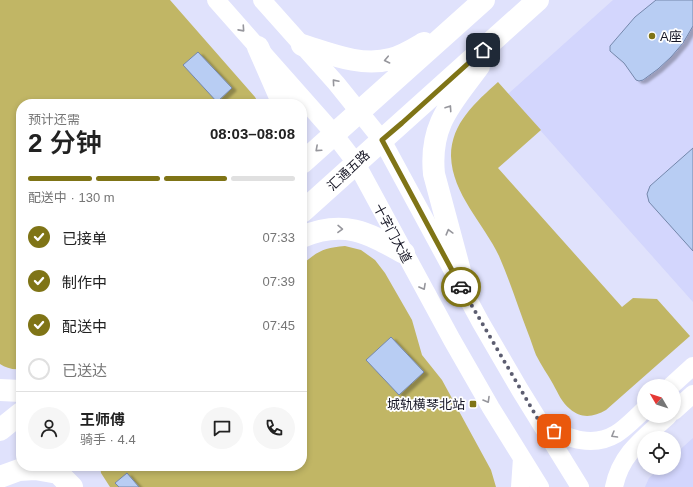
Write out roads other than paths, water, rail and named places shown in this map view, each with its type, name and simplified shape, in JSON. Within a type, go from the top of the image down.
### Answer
[{"type":"main road","points":[[307,158],[484,0]]},
{"type":"main road","name":"汇通五路","points":[[307,208],[538,0]]},
{"type":"main road","points":[[302,45],[349,60],[378,62],[405,54],[458,23]]},
{"type":"main road","points":[[467,297],[434,174],[432,159],[433,148],[436,132],[442,118],[506,29]]},
{"type":"main road","points":[[258,47],[281,99]]},
{"type":"main road","points":[[307,235],[332,228],[361,231],[374,236],[404,253]]},
{"type":"main road","points":[[0,390],[16,391]]},
{"type":"main road","points":[[0,430],[16,417]]},
{"type":"main road","points":[[0,477],[16,463]]},
{"type":"main road","points":[[0,477],[16,471]]},
{"type":"main road","points":[[49,471],[58,473],[72,487]]},
{"type":"main road","points":[[72,471],[80,487]]},
{"type":"street","name":"十字门大道","points":[[216,0],[303,99]]},
{"type":"street","points":[[262,0],[360,111],[382,140],[467,297],[542,426],[580,487]]},
{"type":"street","name":"十字门大道","points":[[307,103],[334,134],[356,164],[452,340],[540,487]]},
{"type":"street","points":[[678,379],[693,366]]},
{"type":"street","points":[[681,405],[693,394]]},
{"type":"street","points":[[542,426],[573,439],[582,441],[600,441],[616,434],[637,416]]},
{"type":"street","points":[[614,487],[620,467],[626,456],[660,423]]},
{"type":"street","points":[[520,487],[522,458]]},
{"type":"place","name":"A座","points":[[652,36]]},
{"type":"place","name":"城轨横琴北站","points":[[473,404]]}]
